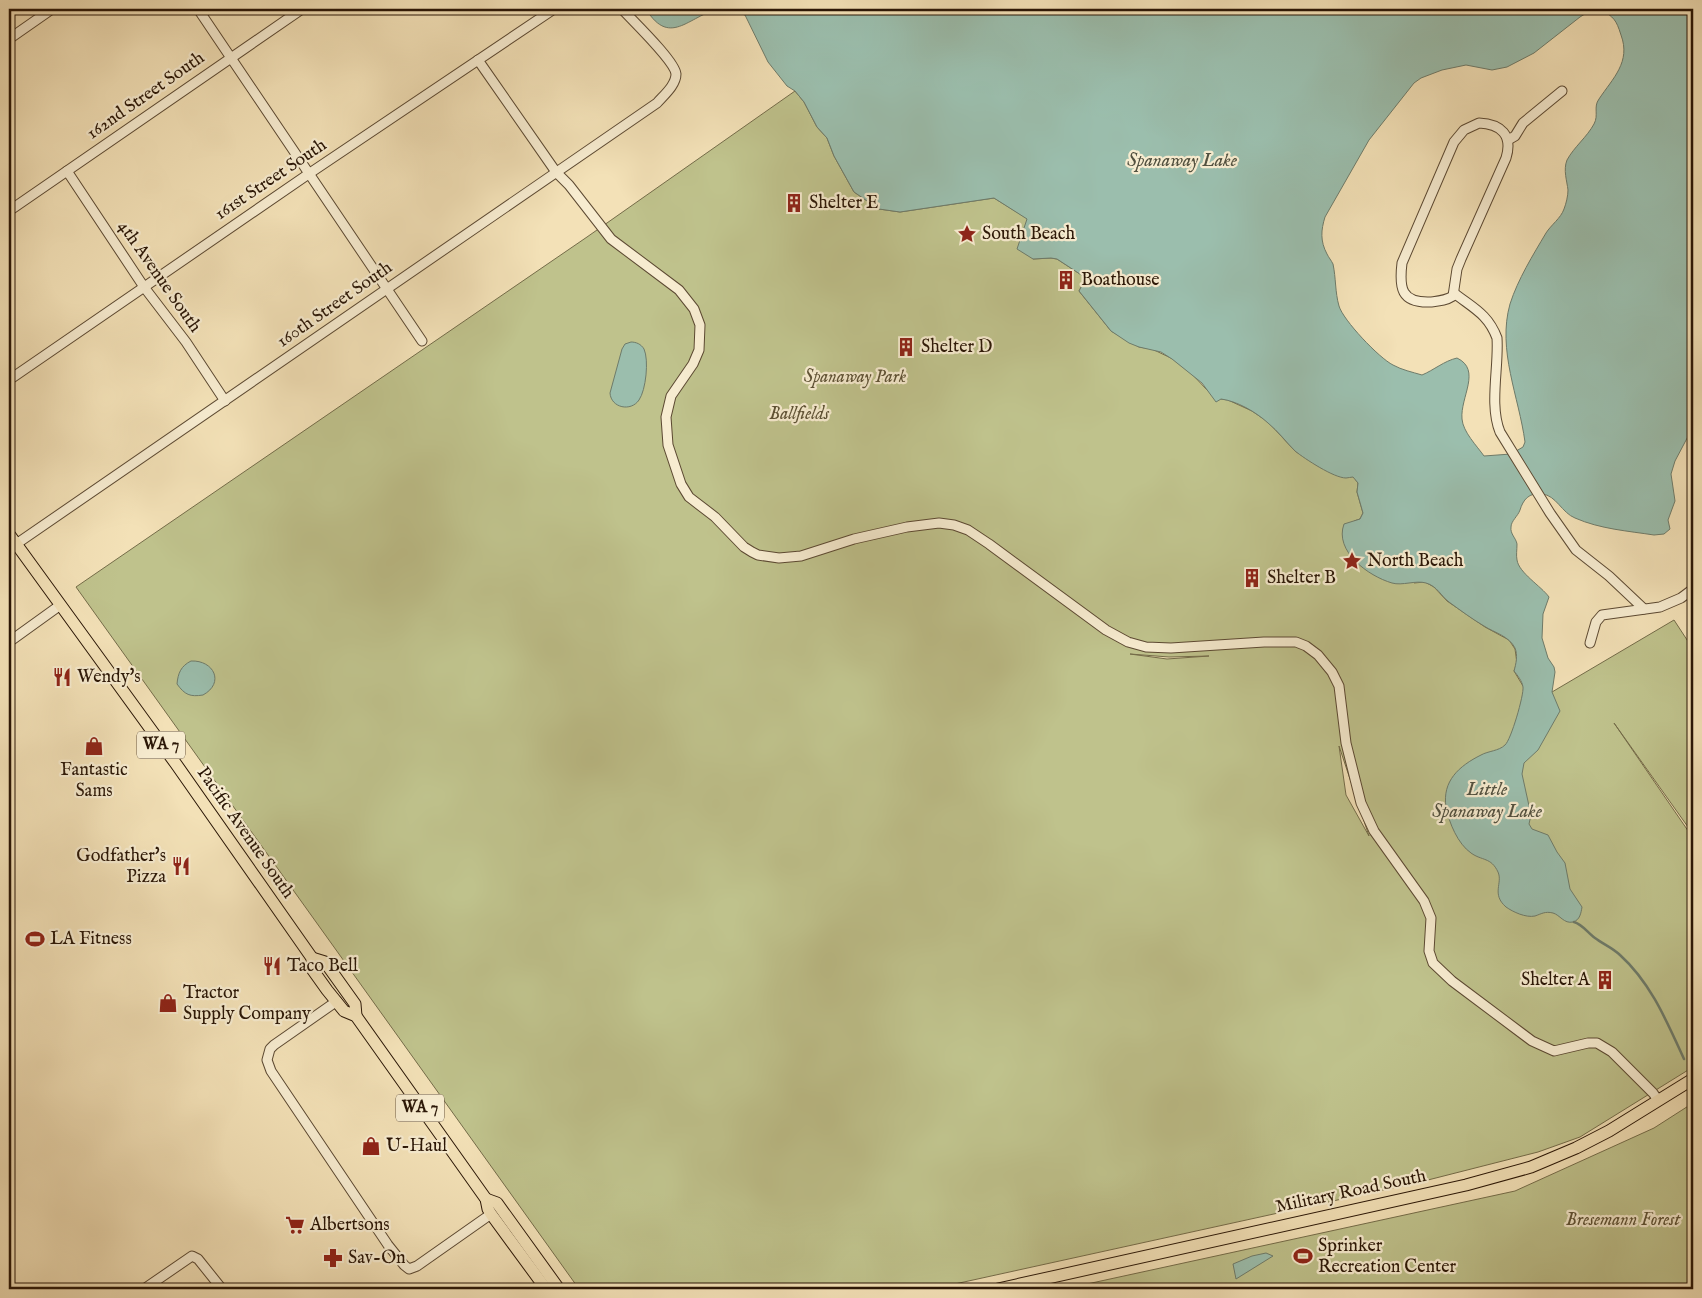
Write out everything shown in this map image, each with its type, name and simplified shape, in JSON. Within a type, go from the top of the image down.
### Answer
[{"type":"main road","name":"Pacific Avenue South","points":[[9,534],[12,547],[60,606],[176,764],[312,958],[312,969],[344,1011],[356,1016]]},
{"type":"main road","name":"Pacific Avenue South","points":[[312,958],[325,962],[355,1004],[356,1016],[486,1199],[491,1214],[546,1289]]},
{"type":"main road","name":"Military Road South","points":[[998,1289],[1029,1286],[1511,1173],[1545,1161],[1594,1139],[1693,1079]]},
{"type":"main road","name":"Pacific Avenue South","points":[[486,1199],[497,1203],[559,1289]]},
{"type":"street","points":[[9,39],[52,9]]},
{"type":"street","points":[[198,9],[422,341]]},
{"type":"street","name":"162nd Street South","points":[[9,211],[302,9]]},
{"type":"street","name":"161st Street South","points":[[9,380],[310,173],[554,9]]},
{"type":"street","name":"160th Street South","points":[[12,547],[657,103],[674,82],[676,74],[671,63],[622,9]]},
{"type":"street","points":[[478,60],[556,172],[569,185],[611,238],[679,290],[697,314],[700,325],[699,350],[693,364],[671,396],[666,417],[668,445],[685,492],[694,502],[729,530],[744,547],[758,555],[801,556],[854,539],[921,524],[946,523],[968,530],[1106,630],[1128,642],[1156,648],[1284,641],[1306,646],[1326,663],[1339,686],[1346,743],[1361,803],[1374,831],[1424,900],[1431,918],[1430,958],[1438,970],[1532,1042],[1543,1048],[1554,1051],[1593,1043],[1607,1048],[1658,1100]]},
{"type":"street","points":[[1508,140],[1515,136],[1523,123],[1562,91]]},
{"type":"street","points":[[1485,123],[1499,127],[1504,132],[1508,140],[1509,149],[1457,269],[1454,293],[1442,301],[1419,302],[1409,298],[1404,293],[1401,283],[1402,263],[1450,151],[1460,134],[1474,124],[1485,123]]},
{"type":"street","name":"4th Avenue South","points":[[66,171],[144,287],[186,342],[225,401]]},
{"type":"street","points":[[1454,293],[1483,314],[1497,338],[1496,420],[1500,432],[1509,447],[1576,550],[1644,609]]},
{"type":"street","points":[[1590,643],[1596,622],[1602,615],[1669,604],[1693,589]]},
{"type":"street","points":[[9,642],[60,606]]},
{"type":"street","points":[[337,1001],[274,1044],[267,1057],[267,1064],[388,1245],[404,1265],[410,1269],[491,1214]]},
{"type":"street","points":[[144,1289],[189,1256],[194,1256],[198,1259],[222,1289]]},
{"type":"green space","points":[[795,91],[804,102],[817,127],[827,138],[834,156],[854,192],[879,209],[900,212],[994,198],[1028,219],[1033,259],[1057,259],[1086,278],[1079,291],[1111,331],[1139,347],[1152,349],[1173,359],[1191,373],[1207,390],[1221,399],[1228,400],[1252,411],[1268,422],[1295,451],[1320,467],[1353,476],[1358,483],[1357,492],[1363,513],[1360,519],[1354,521],[1414,583],[1425,582],[1434,587],[1447,601],[1485,627],[1509,640],[1515,649],[1517,663],[1514,671],[1523,686],[1552,692],[1674,620],[1693,649],[1693,834],[1614,723],[1693,838],[1693,1067],[1580,1137],[1538,1152],[1424,1181],[932,1289],[579,1289],[76,587],[587,237]],"holes":[[[1130,654],[1169,657],[1209,656],[1167,659]],[[1339,746],[1369,836],[1346,795]]]},
{"type":"green space","name":"Bresemann Forest","points":[[1693,1103],[1693,1289],[1064,1289],[1515,1191],[1654,1128]]},
{"type":"water","points":[[646,9],[722,9],[673,28],[664,27],[655,21]]},
{"type":"water","name":"Spanaway Lake","points":[[725,9],[1601,9],[1693,9],[1693,427],[1675,461],[1671,474],[1675,501],[1668,520],[1670,529],[1664,534],[1654,535],[1594,525],[1570,516],[1551,497],[1542,494],[1534,494],[1525,500],[1511,527],[1511,532],[1517,544],[1519,565],[1526,575],[1549,597],[1543,614],[1542,638],[1548,658],[1554,667],[1552,692],[1560,711],[1538,750],[1524,763],[1522,774],[1531,815],[1529,824],[1532,829],[1548,835],[1565,863],[1570,889],[1582,907],[1577,920],[1567,922],[1550,912],[1528,916],[1516,913],[1506,907],[1499,898],[1499,876],[1495,867],[1466,849],[1455,833],[1447,813],[1445,798],[1454,775],[1473,759],[1503,747],[1514,727],[1523,687],[1514,671],[1516,654],[1512,644],[1449,602],[1430,584],[1422,582],[1392,583],[1373,575],[1355,561],[1348,553],[1342,534],[1344,524],[1360,519],[1363,513],[1357,492],[1358,483],[1353,477],[1341,477],[1327,472],[1312,463],[1295,451],[1272,426],[1252,411],[1227,400],[1221,399],[1216,402],[1202,383],[1172,359],[1161,352],[1129,343],[1111,331],[1079,291],[1086,278],[1057,259],[1033,259],[1017,249],[1027,219],[994,198],[900,212],[879,209],[854,192],[834,156],[827,138],[817,127],[804,102],[795,91],[787,86],[768,62],[745,15]],"holes":[[[1601,9],[1616,22],[1624,45],[1622,62],[1615,77],[1597,102],[1594,124],[1567,160],[1565,172],[1568,192],[1564,209],[1546,233],[1521,276],[1510,304],[1507,321],[1507,356],[1525,442],[1523,447],[1511,454],[1484,456],[1463,424],[1462,411],[1469,377],[1464,363],[1457,358],[1422,375],[1403,370],[1387,361],[1371,347],[1347,320],[1339,306],[1333,264],[1322,240],[1325,217],[1369,140],[1414,83],[1421,78],[1442,70],[1466,65],[1492,70],[1507,67],[1534,53],[1588,12]]]},
{"type":"water","points":[[631,342],[641,346],[646,354],[645,382],[639,400],[631,406],[622,407],[614,402],[610,393],[622,349],[625,344]]},
{"type":"water","points":[[191,661],[206,664],[214,673],[214,684],[203,695],[195,696],[188,694],[177,684],[181,670]]},
{"type":"water","points":[[1266,1253],[1273,1256],[1236,1279],[1233,1264],[1252,1256]]},
{"type":"waterway","points":[[1574,922],[1617,953],[1641,978],[1657,1004],[1684,1059]]},
{"type":"place","name":"Shelter E","points":[[794,203]]},
{"type":"place","name":"South Beach","points":[[967,234]]},
{"type":"place","name":"Boathouse","points":[[1066,280]]},
{"type":"place","name":"Shelter D","points":[[906,347]]},
{"type":"place","name":"North Beach","points":[[1352,561]]},
{"type":"place","name":"Shelter B","points":[[1252,578]]},
{"type":"place","name":"Wendy's","points":[[62,677]]},
{"type":"place","name":"Fantastic Sams","points":[[94,746]]},
{"type":"place","name":"Godfather's Pizza","points":[[181,866]]},
{"type":"place","name":"LA Fitness","points":[[35,939]]},
{"type":"place","name":"Taco Bell","points":[[272,966]]},
{"type":"place","name":"Shelter A","points":[[1605,980]]},
{"type":"place","name":"Tractor Supply Company","points":[[168,1003]]},
{"type":"place","name":"U-Haul","points":[[371,1146]]},
{"type":"place","name":"Albertsons","points":[[295,1225]]},
{"type":"place","name":"Sprinker Recreation Center","points":[[1303,1256]]},
{"type":"place","name":"Sav-On","points":[[333,1258]]},
{"type":"park label","name":"Spanaway Park","points":[[855,377]]},
{"type":"park label","name":"Ballfields","points":[[799,414]]},
{"type":"water label","name":"Little Spanaway Lake","points":[[1487,801]]}]
